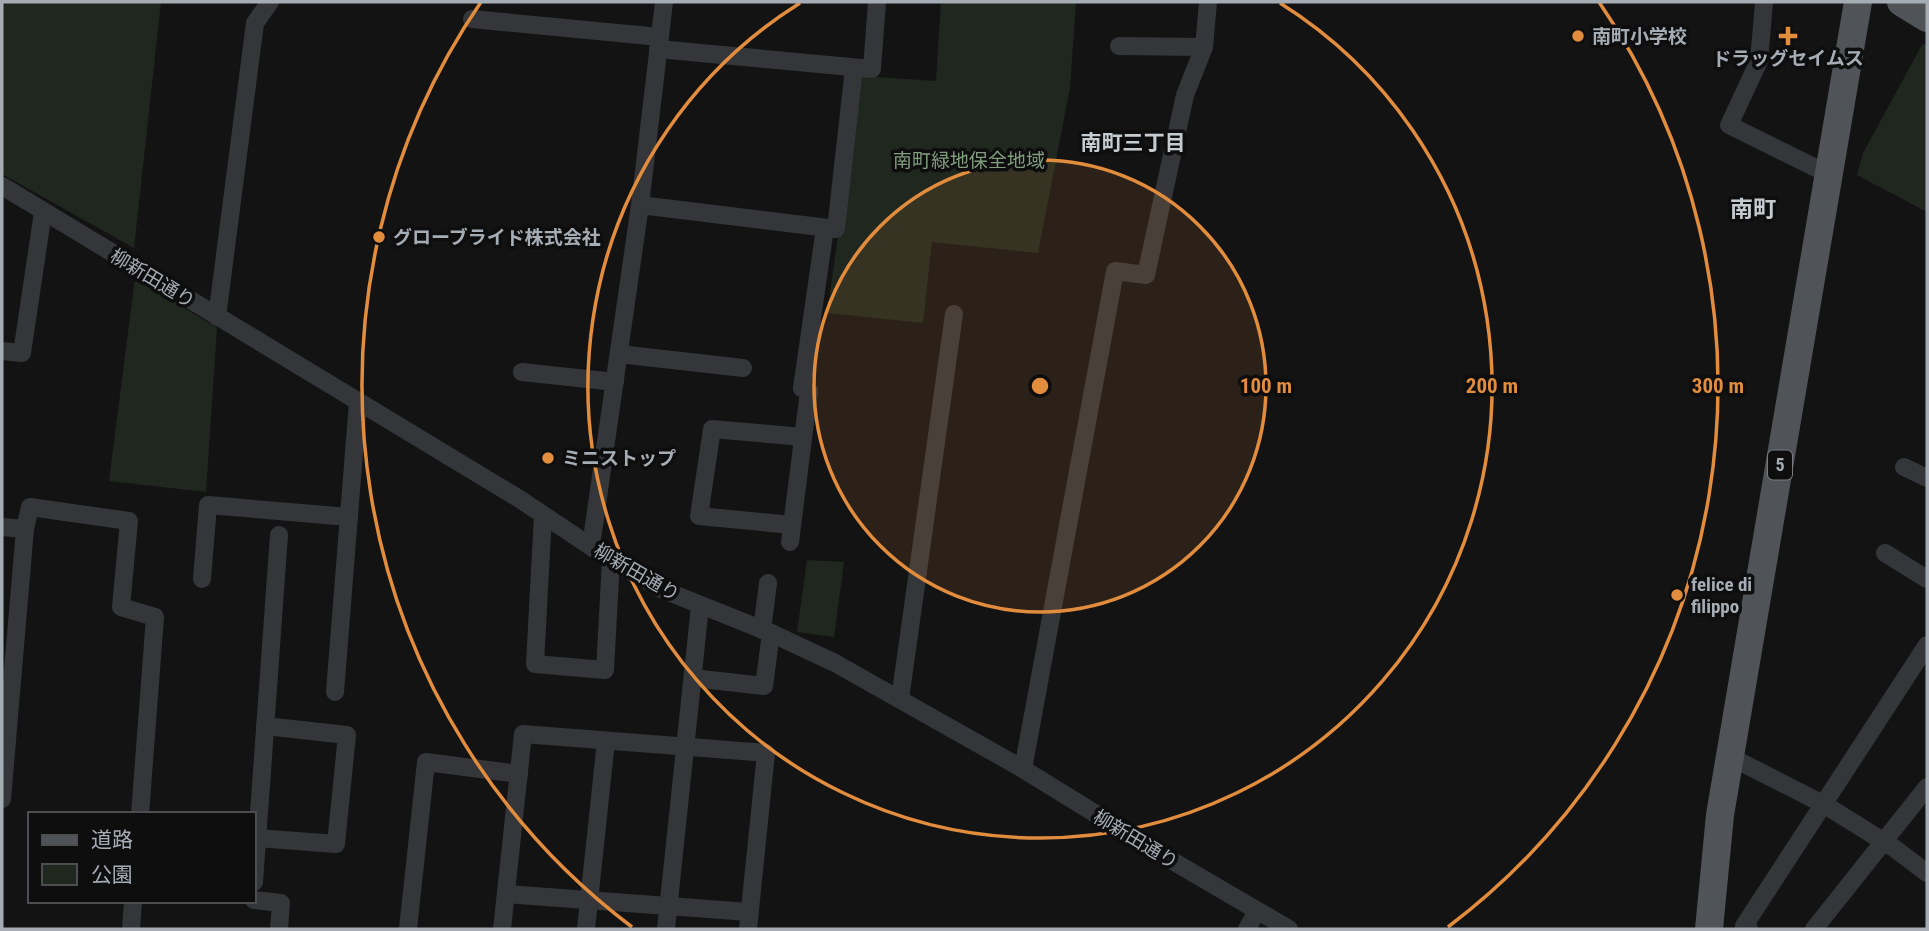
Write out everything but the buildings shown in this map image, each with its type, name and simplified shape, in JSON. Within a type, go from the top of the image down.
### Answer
[{"type":"main road","name":"5","points":[[1709,929],[1713,865],[1730,756],[1858,2]]},
{"type":"main road","points":[[1901,2],[1927,18]]},
{"type":"street","points":[[217,317],[255,23],[270,2]]},
{"type":"street","points":[[592,546],[640,205],[664,2]]},
{"type":"street","points":[[472,19],[872,69],[877,2]]},
{"type":"street","points":[[1023,769],[1115,271],[1146,275],[1185,95],[1204,47],[1208,2]]},
{"type":"street","points":[[1764,2],[1759,61],[1729,125],[1830,175]]},
{"type":"street","points":[[1119,46],[1204,47]]},
{"type":"street","points":[[640,205],[836,229],[854,68]]},
{"type":"street","name":"柳新田通り","points":[[2,186],[661,589],[766,631],[835,663],[1023,769],[1289,929]]},
{"type":"street","points":[[2,351],[22,353],[43,212]]},
{"type":"street","points":[[803,437],[712,429],[699,516],[791,533],[809,391],[802,388],[825,228]]},
{"type":"street","points":[[900,699],[954,314]]},
{"type":"street","points":[[619,354],[743,368]]},
{"type":"street","points":[[522,372],[615,382]]},
{"type":"street","points":[[335,692],[358,402]]},
{"type":"street","points":[[1904,467],[1927,478]]},
{"type":"street","points":[[202,579],[208,505],[349,517]]},
{"type":"street","points":[[2,799],[25,529],[30,507],[129,521],[121,607],[155,617],[139,812]]},
{"type":"street","points":[[543,515],[535,664],[604,670],[611,560]]},
{"type":"street","points":[[2,527],[25,529]]},
{"type":"street","points":[[256,853],[279,535]]},
{"type":"street","points":[[1885,553],[1927,579]]},
{"type":"street","points":[[693,678],[764,686],[768,583]]},
{"type":"street","points":[[666,929],[700,606]]},
{"type":"street","points":[[1749,929],[1744,926],[1825,804],[1920,672],[1927,645]]},
{"type":"street","points":[[257,838],[336,844],[347,734],[265,726]]},
{"type":"street","points":[[502,929],[523,734],[766,753],[748,920],[669,906],[506,894]]},
{"type":"street","points":[[586,929],[606,741]]},
{"type":"street","points":[[1730,756],[1825,804],[1927,873]]},
{"type":"street","points":[[408,929],[426,762],[519,774]]},
{"type":"street","points":[[1814,929],[1927,787]]},
{"type":"street","points":[[256,900],[281,903],[279,929]]},
{"type":"street","points":[[131,929],[133,903]]},
{"type":"street","points":[[1247,929],[1257,911]]},
{"type":"green space","points":[[2,2],[161,2],[134,248],[2,174]]},
{"type":"green space","name":"南町緑地保全地域","points":[[941,2],[1076,2],[1070,88],[1038,253],[932,242],[923,323],[827,313],[861,76],[936,81]]},
{"type":"green space","points":[[1923,43],[1927,46],[1927,212],[1857,175],[1863,153]]},
{"type":"green space","points":[[135,278],[217,328],[206,492],[109,481]]},
{"type":"green space","points":[[807,560],[844,562],[834,637],[797,632]]},
{"type":"place","name":"南町小学校","points":[[1578,36]]},
{"type":"place","name":"ドラッグセイムス","points":[[1788,36]]},
{"type":"place","name":"グローブライド株式会社","points":[[379,237]]},
{"type":"place","name":"ミニストップ","points":[[548,458]]},
{"type":"place","name":"felice di filippo","points":[[1677,595]]},
{"type":"district","name":"南町三丁目","points":[[1133,143]]},
{"type":"district","name":"南町","points":[[1753,209]]}]
